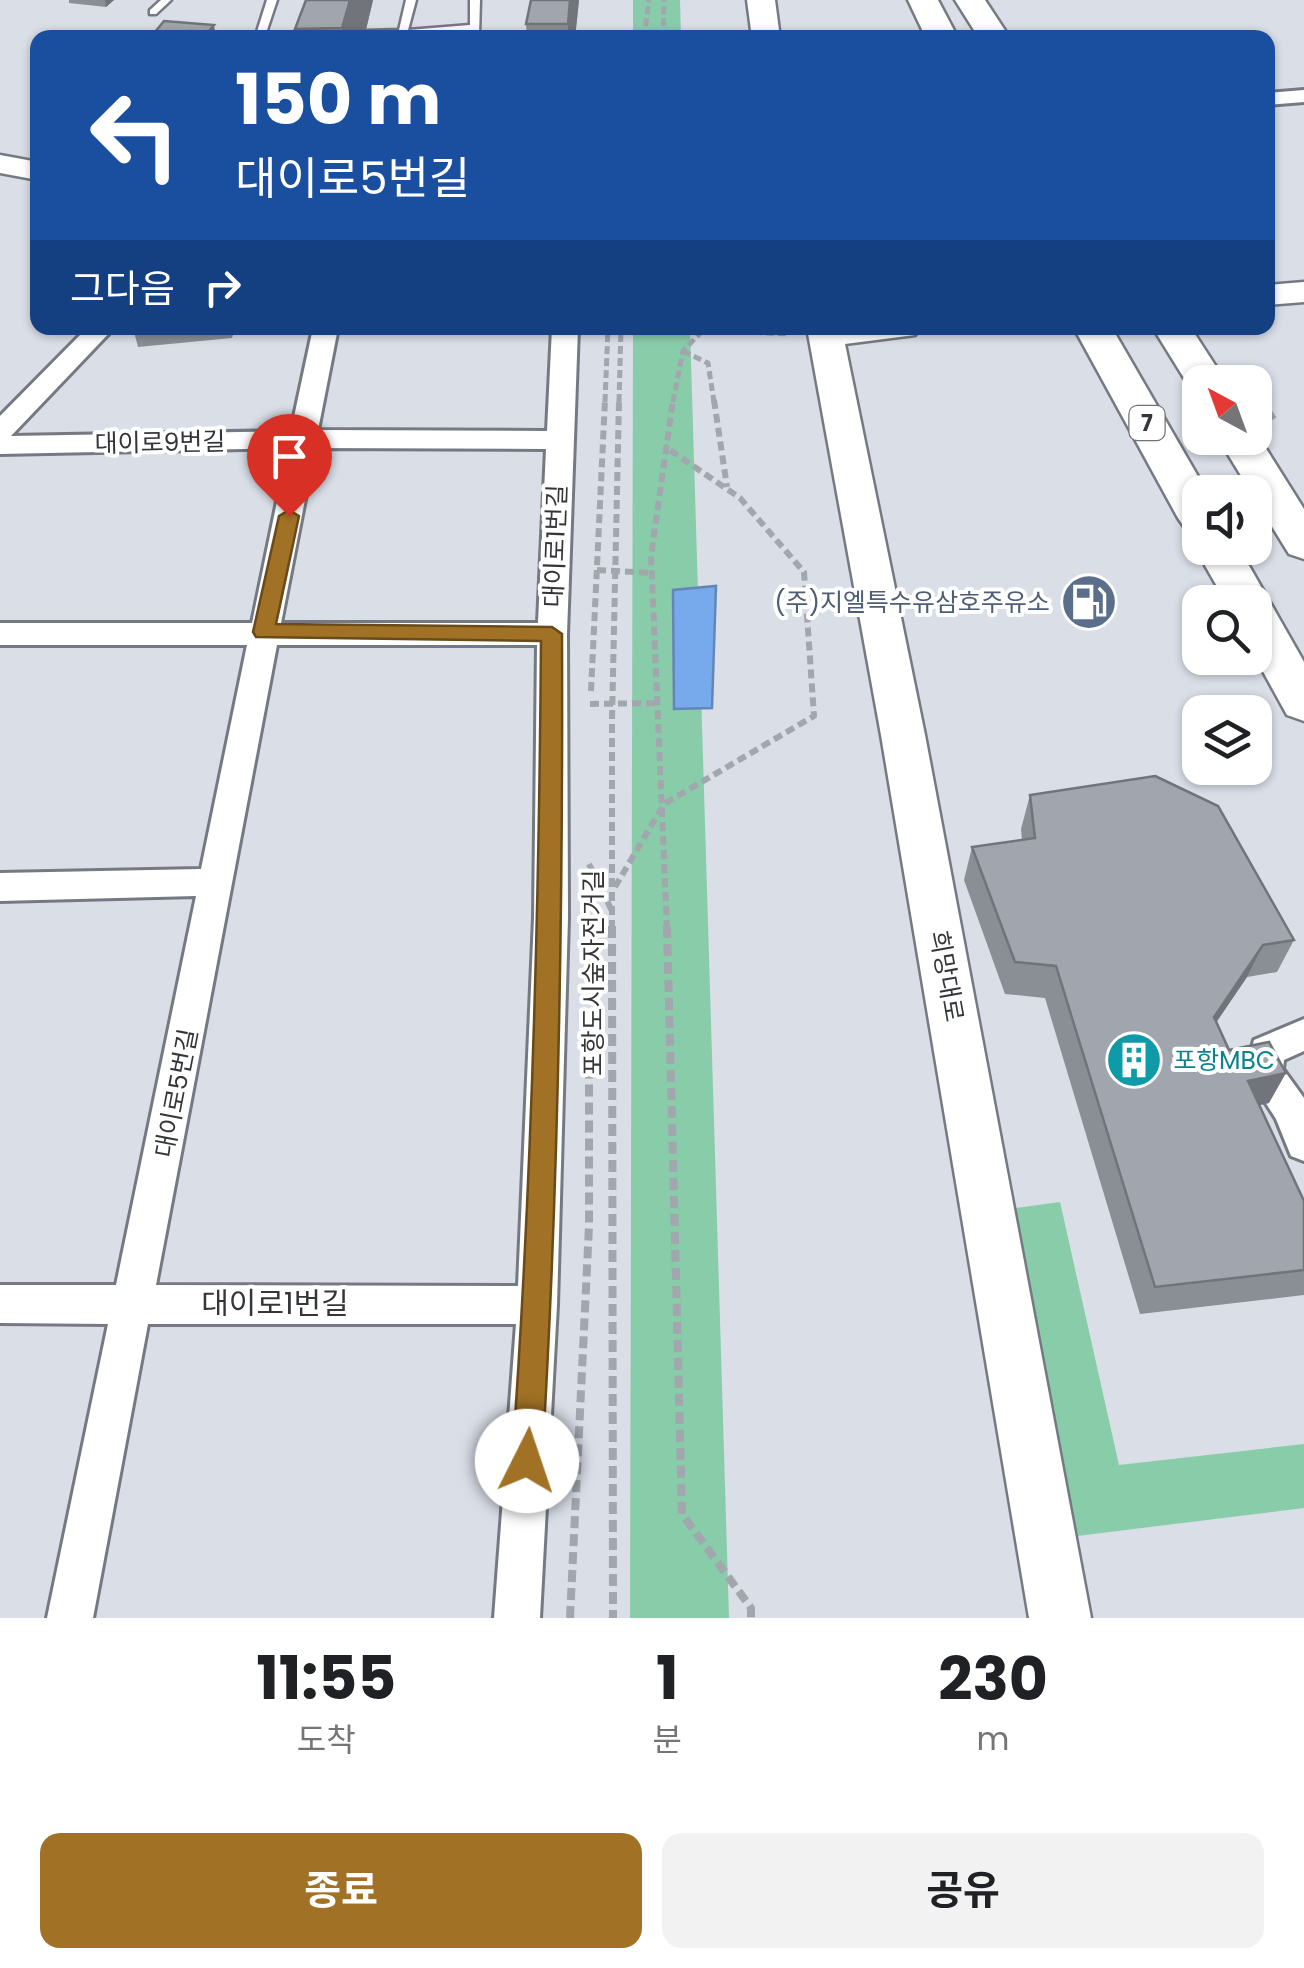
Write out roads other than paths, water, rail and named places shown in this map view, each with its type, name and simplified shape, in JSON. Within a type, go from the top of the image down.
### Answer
[{"type":"main road","points":[[923,0],[938,30]]},
{"type":"main road","points":[[970,0],[990,30]]},
{"type":"main road","name":"7","points":[[1097,335],[1182,486]]},
{"type":"main road","points":[[1176,335],[1195,365]]},
{"type":"main road","points":[[1249,455],[1304,544]]},
{"type":"main road","points":[[1272,646],[1304,703]]},
{"type":"street","points":[[761,0],[765,30]]},
{"type":"street","points":[[1275,98],[1304,96]]},
{"type":"street","points":[[1275,294],[1304,292]]},
{"type":"street","points":[[0,432],[94,335]]},
{"type":"street","name":"대이로5번길","points":[[70,1618],[324,335]]},
{"type":"street","name":"대이로1번길","points":[[517,1618],[538,1304],[551,918],[552,634],[565,335]]},
{"type":"street","name":"희망대로","points":[[825,335],[903,735],[1060,1618]]},
{"type":"street","name":"대이로9번길","points":[[0,446],[306,439],[560,440]]},
{"type":"street","points":[[0,634],[552,634]]},
{"type":"street","points":[[0,887],[218,882]]},
{"type":"street","points":[[1300,1124],[1264,1072],[1267,1051],[1304,1034]]},
{"type":"street","points":[[0,1304],[133,1304]]},
{"type":"street","name":"대이로1번길","points":[[133,1304],[538,1304]]},
{"type":"lane","points":[[153,12],[166,0]]},
{"type":"lane","points":[[262,30],[272,0]]},
{"type":"lane","points":[[404,30],[411,0]]},
{"type":"lane","points":[[474,30],[475,0]]},
{"type":"water","points":[[716,586],[712,708],[674,709],[673,590]]},
{"type":"place","name":"(주)지엘특수유삼호주유소","points":[[1089,602]]},
{"type":"place","name":"포항MBC","points":[[1134,1060]]}]
